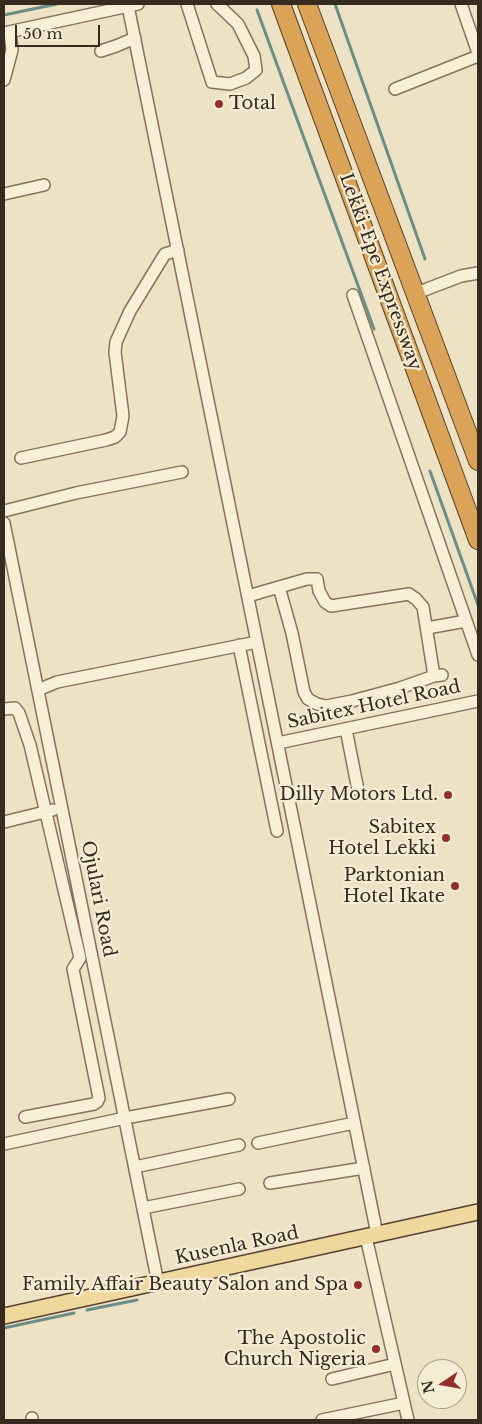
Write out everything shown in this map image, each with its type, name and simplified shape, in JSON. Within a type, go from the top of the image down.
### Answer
[{"type":"highway","name":"Lekki-Epe Expressway","points":[[281,4],[478,540]]},
{"type":"highway","name":"Lekki-Epe Expressway","points":[[307,4],[478,462]]},
{"type":"main road","name":"Kusenla Road","points":[[4,1316],[478,1212]]},
{"type":"street","points":[[187,4],[212,82],[230,84],[246,78],[256,70],[254,56],[238,24],[217,4]]},
{"type":"street","points":[[271,4],[288,23]]},
{"type":"street","points":[[395,89],[478,55],[460,4]]},
{"type":"street","points":[[4,80],[12,50],[7,32],[133,5],[135,38],[364,1168],[371,1236],[395,1364],[408,1420]]},
{"type":"street","points":[[100,51],[135,38]]},
{"type":"street","points":[[4,194],[44,185]]},
{"type":"street","points":[[21,458],[72,449],[115,437],[120,432],[123,416],[115,352],[116,342],[130,312],[162,257],[165,254],[178,250]]},
{"type":"street","points":[[414,294],[461,276],[478,272]]},
{"type":"street","points":[[353,296],[478,655]]},
{"type":"street","points":[[4,511],[182,472]]},
{"type":"street","name":"Ojulari Road","points":[[4,523],[7,554],[38,690],[158,1283]]},
{"type":"street","points":[[248,596],[307,578],[317,579],[325,602],[331,606],[409,594],[423,607],[438,675],[400,688],[326,706],[317,704],[308,699],[301,680],[292,633],[279,587]]},
{"type":"street","points":[[427,628],[466,621]]},
{"type":"street","points":[[38,690],[57,682],[257,642]]},
{"type":"street","points":[[239,645],[277,831]]},
{"type":"street","name":"Sabitex Hotel Road","points":[[278,743],[478,701]]},
{"type":"street","points":[[4,709],[15,708],[19,713],[30,745],[80,958],[73,969],[98,1098],[94,1104],[25,1117]]},
{"type":"street","points":[[346,729],[358,790]]},
{"type":"street","points":[[4,822],[62,808]]},
{"type":"street","points":[[4,1144],[229,1098]]},
{"type":"street","points":[[258,1143],[354,1122]]},
{"type":"street","points":[[135,1167],[239,1145]]},
{"type":"street","points":[[270,1183],[364,1168]]},
{"type":"street","points":[[143,1208],[239,1189]]},
{"type":"street","points":[[332,1379],[395,1364]]},
{"type":"street","points":[[322,1420],[404,1403]]},
{"type":"waterway","points":[[4,15],[57,4]]},
{"type":"waterway","points":[[335,4],[425,259]]},
{"type":"waterway","points":[[257,10],[374,329]]},
{"type":"waterway","points":[[430,471],[478,605]]},
{"type":"waterway","points":[[87,1310],[137,1300]]},
{"type":"waterway","points":[[4,1328],[74,1313]]},
{"type":"place","name":"Total","points":[[219,104]]},
{"type":"place","name":"Dilly Motors Ltd.","points":[[448,795]]},
{"type":"place","name":"Sabitex Hotel Lekki","points":[[446,838]]},
{"type":"place","name":"Parktonian Hotel Ikate","points":[[455,886]]},
{"type":"place","name":"Family Affair Beauty Salon and Spa","points":[[358,1285]]},
{"type":"place","name":"The Apostolic Church Nigeria","points":[[376,1349]]}]
